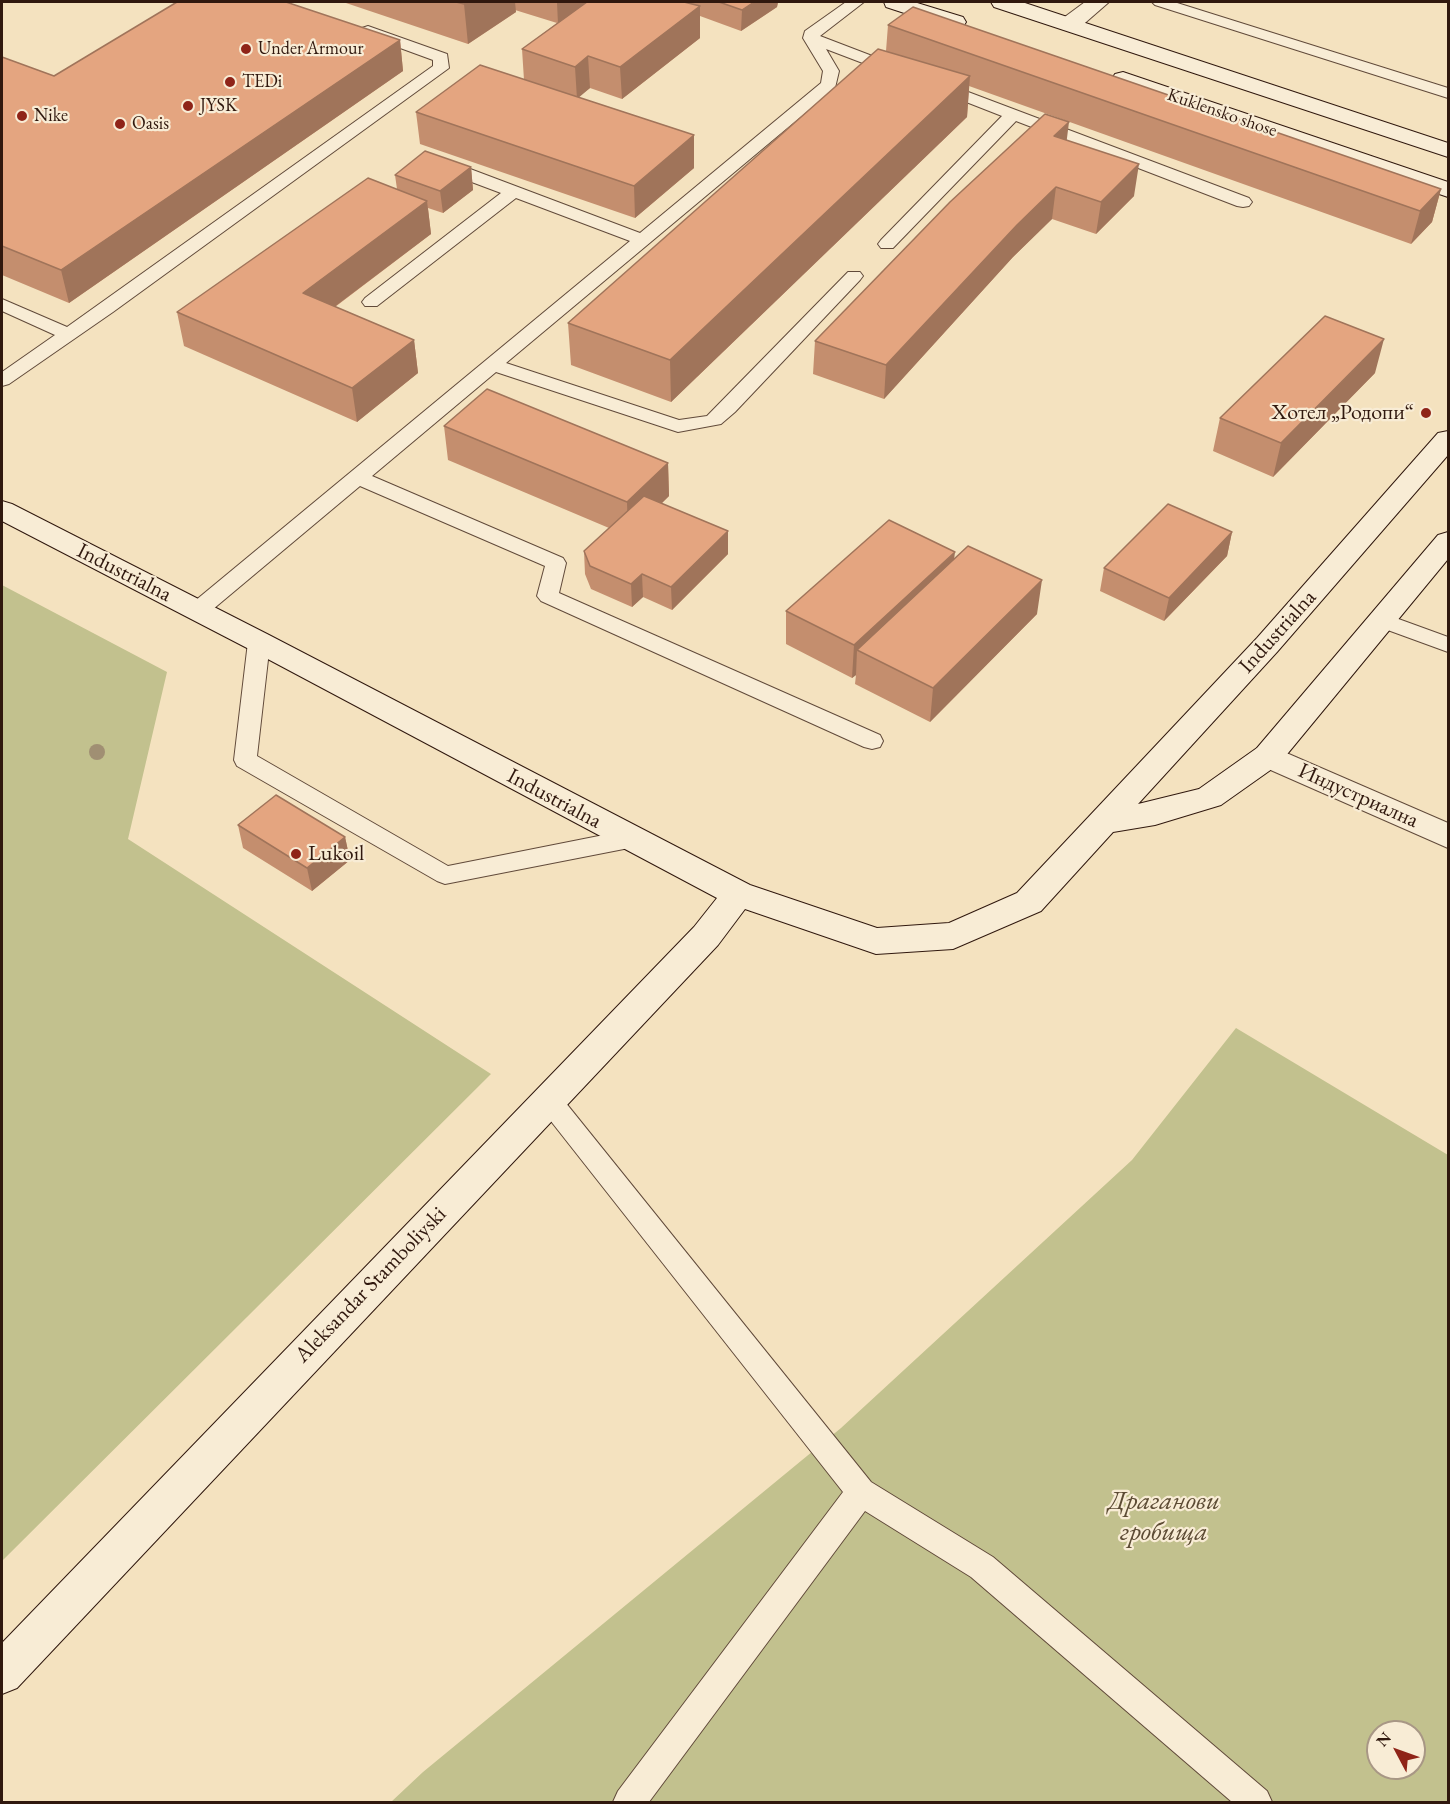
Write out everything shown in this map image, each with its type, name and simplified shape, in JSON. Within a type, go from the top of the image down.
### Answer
[{"type":"street","points":[[894,2],[973,28]]},
{"type":"street","name":"Kuklensko shose","points":[[1002,2],[1449,150]]},
{"type":"street","points":[[1070,24],[1098,2]]},
{"type":"street","name":"Kuklensko shose","points":[[1098,71],[1449,190]]},
{"type":"street","name":"Industrialna","points":[[2,510],[198,610],[629,839],[738,894],[876,941],[953,936],[1029,902],[1267,645],[1449,439]]},
{"type":"street","points":[[1104,822],[1155,813],[1210,797],[1268,756],[1449,541]]},
{"type":"street","name":"Индустриална","points":[[1268,756],[1449,836]]},
{"type":"street","name":"Aleksandar Stamboliyski","points":[[2,1673],[706,936],[738,894]]},
{"type":"lane","points":[[198,610],[829,85],[831,71],[811,38],[813,31],[856,2]]},
{"type":"lane","points":[[1160,2],[1449,93]]},
{"type":"lane","points":[[2,380],[441,68],[441,57],[351,25]]},
{"type":"lane","points":[[811,38],[906,74]]},
{"type":"lane","points":[[928,82],[1243,202]]},
{"type":"lane","points":[[887,244],[1013,114]]},
{"type":"lane","points":[[443,165],[643,240]]},
{"type":"lane","points":[[371,302],[514,191]]},
{"type":"lane","points":[[493,365],[678,426],[714,420],[854,276]]},
{"type":"lane","points":[[2,304],[69,334]]},
{"type":"lane","points":[[358,477],[556,563],[548,596],[872,741]]},
{"type":"lane","points":[[1382,620],[1449,645]]},
{"type":"lane","points":[[259,642],[245,760],[445,874],[629,839]]},
{"type":"lane","points":[[548,1099],[861,1492],[982,1567],[1256,1803]]},
{"type":"lane","points":[[629,1803],[861,1492]]},
{"type":"green space","points":[[2,585],[167,672],[128,839],[491,1074],[2,1561]]},
{"type":"green space","name":"Драганови гробища","points":[[1236,1028],[1448,1155],[1448,1802],[391,1802],[423,1772],[841,1428],[1132,1160]]},
{"type":"building","points":[[177,2],[286,2],[400,40],[61,270],[2,246],[2,57],[54,76]]},
{"type":"building","points":[[587,2],[684,2],[700,6],[620,67],[588,56],[575,67],[522,49]]},
{"type":"building","points":[[719,2],[754,2],[742,10]]},
{"type":"building","points":[[913,7],[1441,189],[1420,211],[888,25]]},
{"type":"building","points":[[878,49],[970,76],[670,360],[568,323]]},
{"type":"building","points":[[480,65],[694,135],[634,186],[416,112]]},
{"type":"building","points":[[1045,114],[1069,122],[1054,136],[1139,164],[1101,202],[1056,187],[1017,225],[886,365],[815,341],[950,202]]},
{"type":"building","points":[[425,151],[471,167],[440,191],[395,175]]},
{"type":"building","points":[[368,178],[427,201],[303,293],[414,340],[352,388],[177,312]]},
{"type":"building","points":[[1325,316],[1384,339],[1281,443],[1220,418]]},
{"type":"building","points":[[487,389],[668,463],[627,502],[444,426]]},
{"type":"building","points":[[644,496],[728,531],[671,587],[642,574],[631,584],[590,566],[584,551]]},
{"type":"building","points":[[1168,504],[1232,532],[1169,598],[1104,568]]},
{"type":"building","points":[[889,520],[955,552],[854,645],[786,611]]},
{"type":"building","points":[[968,546],[1042,580],[933,688],[857,650]]},
{"type":"building","points":[[276,795],[345,837],[307,868],[238,825]]},
{"type":"place","name":"Under Armour","points":[[246,49]]},
{"type":"place","name":"TEDi","points":[[230,82]]},
{"type":"place","name":"JYSK","points":[[188,106]]},
{"type":"place","name":"Nike","points":[[22,116]]},
{"type":"place","name":"Oasis","points":[[120,124]]},
{"type":"place","name":"Хотел „Родопи“","points":[[1426,413]]},
{"type":"place","name":"Lukoil","points":[[296,854]]}]
